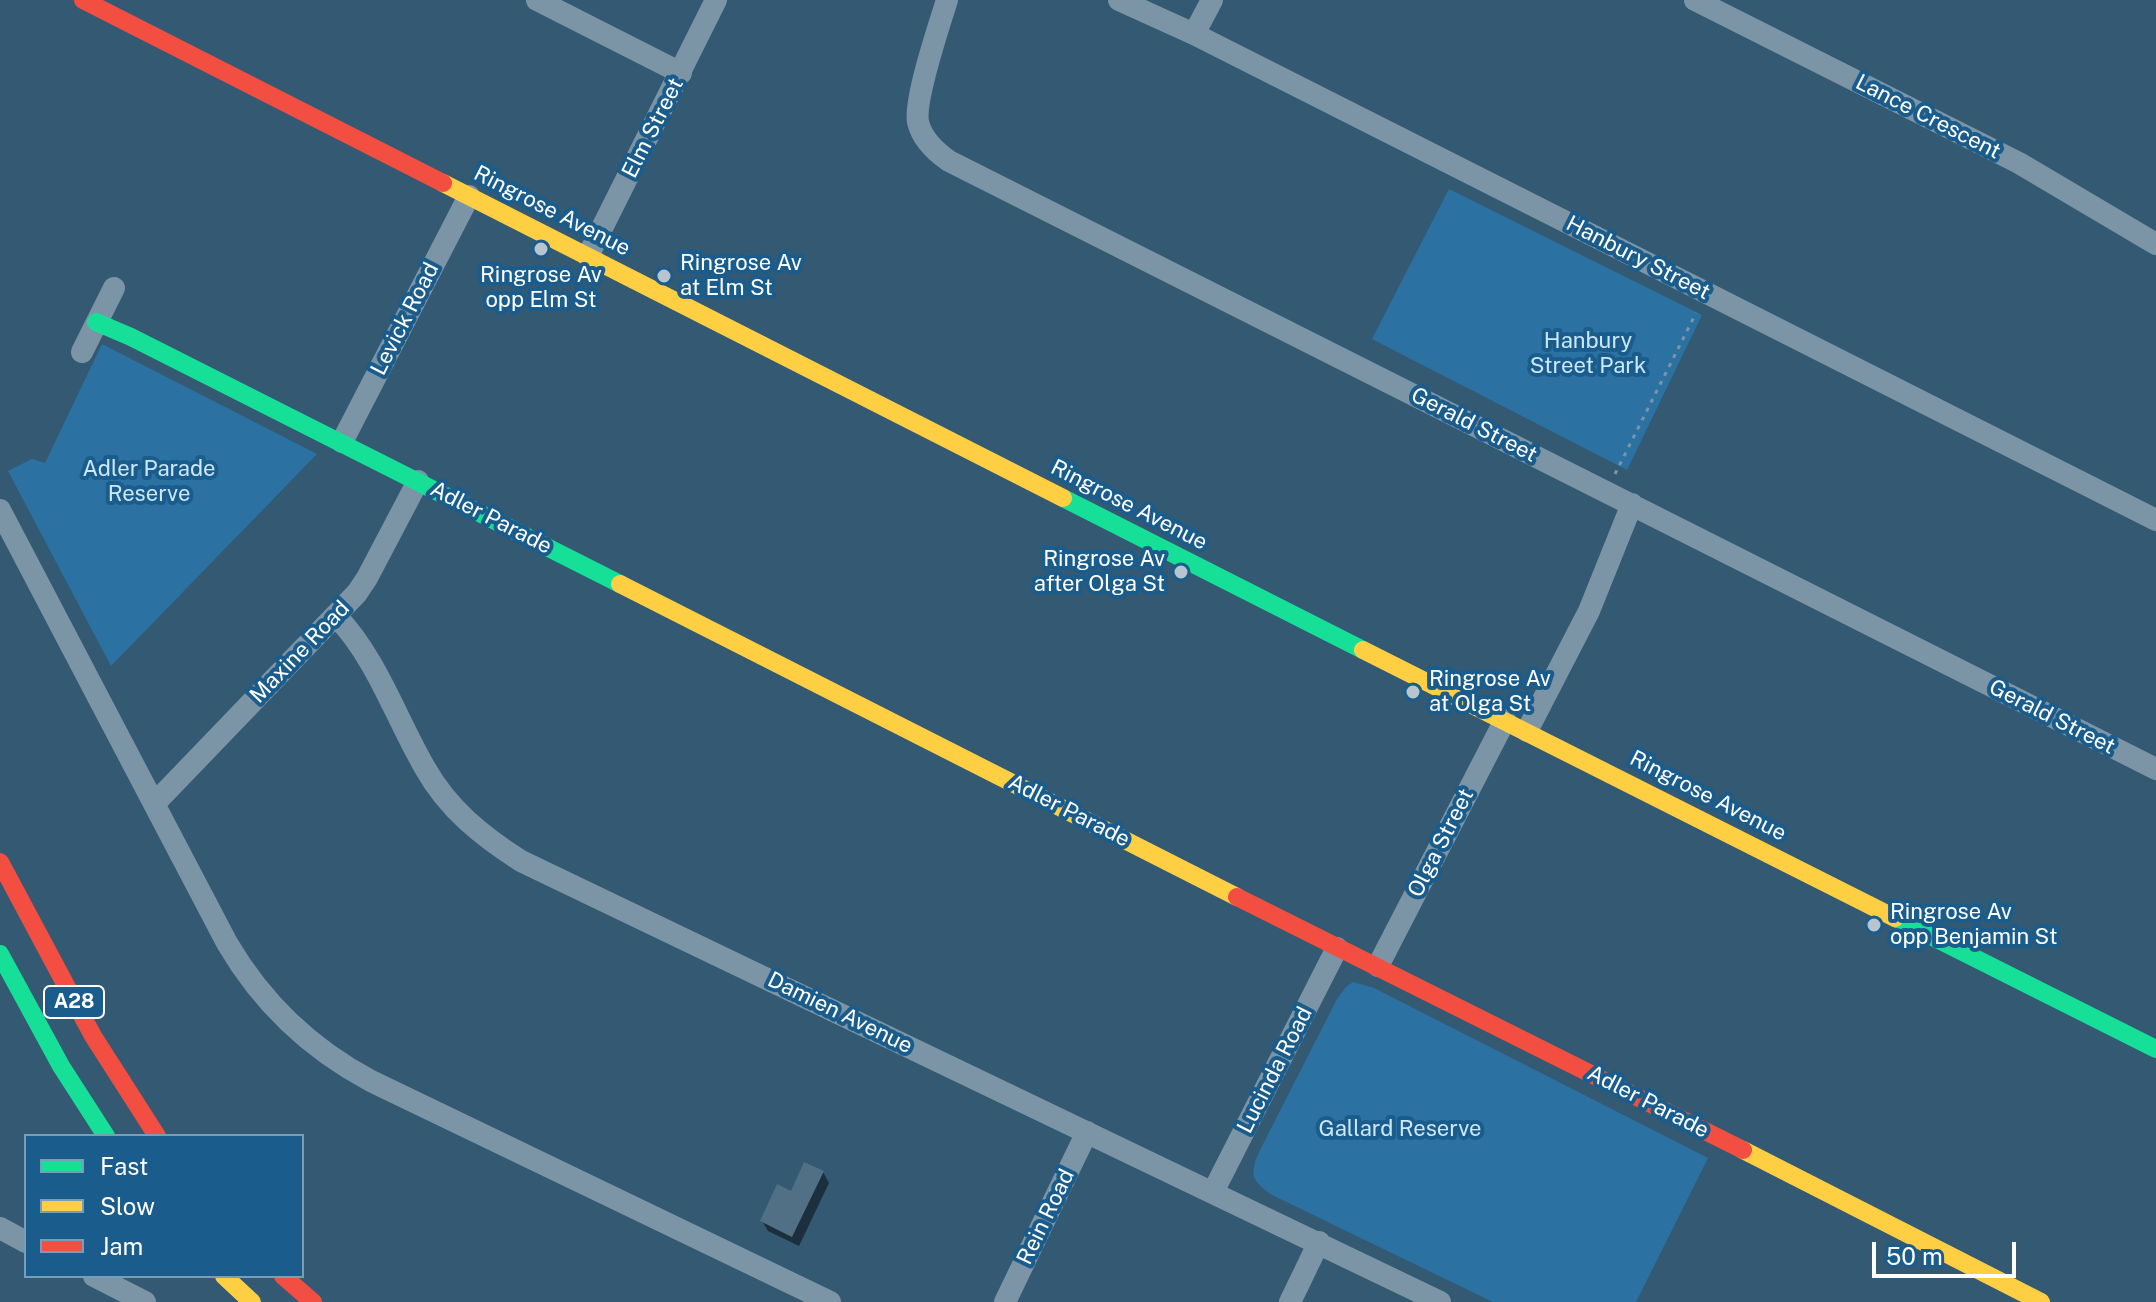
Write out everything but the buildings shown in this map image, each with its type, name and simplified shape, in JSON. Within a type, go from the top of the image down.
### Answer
[{"type":"main road","name":"Ringrose Avenue","points":[[83,0],[2156,1049]]},
{"type":"main road","name":"Adler Parade","points":[[96,322],[342,442],[2041,1302]]},
{"type":"main road","name":"A28","points":[[0,862],[80,1014],[156,1134]]},
{"type":"main road","name":"A28","points":[[0,954],[61,1066],[105,1134]]},
{"type":"main road","points":[[226,1278],[252,1302]]},
{"type":"main road","points":[[285,1278],[313,1302]]},
{"type":"street","points":[[537,0],[681,73]]},
{"type":"street","name":"Elm Street","points":[[588,256],[716,0]]},
{"type":"street","name":"Gerald Street","points":[[947,0],[918,109],[922,133],[942,156],[2156,769]]},
{"type":"street","name":"Hanbury Street","points":[[1119,0],[1194,34],[2156,520]]},
{"type":"street","points":[[1194,34],[1212,0]]},
{"type":"street","name":"Lance Crescent","points":[[1695,0],[2019,163],[2156,244]]},
{"type":"street","name":"Levick Road","points":[[342,442],[469,196]]},
{"type":"street","points":[[82,352],[114,288]]},
{"type":"street","name":"Maxine Road","points":[[155,803],[363,585],[418,481]]},
{"type":"street","points":[[1527,731],[1589,611],[1632,504]]},
{"type":"street","points":[[0,510],[227,943],[245,972],[288,1023],[336,1062],[371,1081],[830,1302]]},
{"type":"street","name":"Damien Avenue","points":[[336,616],[357,640],[435,783],[469,824],[521,861],[1440,1302]]},
{"type":"street","name":"Olga Street","points":[[1378,966],[1505,720]]},
{"type":"street","name":"Lucinda Road","points":[[1213,1192],[1337,948]]},
{"type":"street","name":"Rein Road","points":[[1005,1302],[1087,1132]]},
{"type":"street","points":[[0,1228],[24,1241]]},
{"type":"street","points":[[1290,1302],[1319,1242]]},
{"type":"street","points":[[98,1278],[145,1302]]},
{"type":"path","points":[[1606,491],[1707,292]]},
{"type":"green space","name":"Hanbury Street Park","points":[[1449,189],[1702,315],[1627,470],[1372,339]]},
{"type":"green space","name":"Adler Parade Reserve","points":[[102,344],[317,454],[111,666],[8,471],[32,459],[45,463]]},
{"type":"green space","name":"Gallard Reserve","points":[[1353,982],[1374,988],[1708,1158],[1636,1302],[1493,1302],[1272,1195],[1257,1182],[1253,1173],[1258,1154],[1337,999]]},
{"type":"traffic: fast","points":[[96,322],[620,584]]},
{"type":"traffic: fast","points":[[1063,498],[1363,650]]},
{"type":"traffic: fast","points":[[1895,918],[2156,1049]]},
{"type":"traffic: fast","points":[[0,954],[61,1066],[105,1134]]},
{"type":"traffic: slow","points":[[443,183],[1063,498]]},
{"type":"traffic: slow","points":[[620,584],[1237,897]]},
{"type":"traffic: slow","points":[[1363,650],[1895,918]]},
{"type":"traffic: slow","points":[[1743,1150],[2041,1302]]},
{"type":"traffic: slow","points":[[226,1278],[252,1302]]},
{"type":"traffic: jam","points":[[83,0],[443,183]]},
{"type":"traffic: jam","points":[[0,862],[93,1036],[156,1134]]},
{"type":"traffic: jam","points":[[1237,897],[1743,1150]]},
{"type":"traffic: jam","points":[[285,1278],[313,1302]]},
{"type":"place","name":"Ringrose Av opp Elm St","points":[[541,249]]},
{"type":"place","name":"Ringrose Av at Elm St","points":[[664,276]]},
{"type":"place","name":"Ringrose Av after Olga St","points":[[1181,572]]},
{"type":"place","name":"Ringrose Av at Olga St","points":[[1413,692]]},
{"type":"place","name":"Ringrose Av opp Benjamin St","points":[[1874,925]]}]
